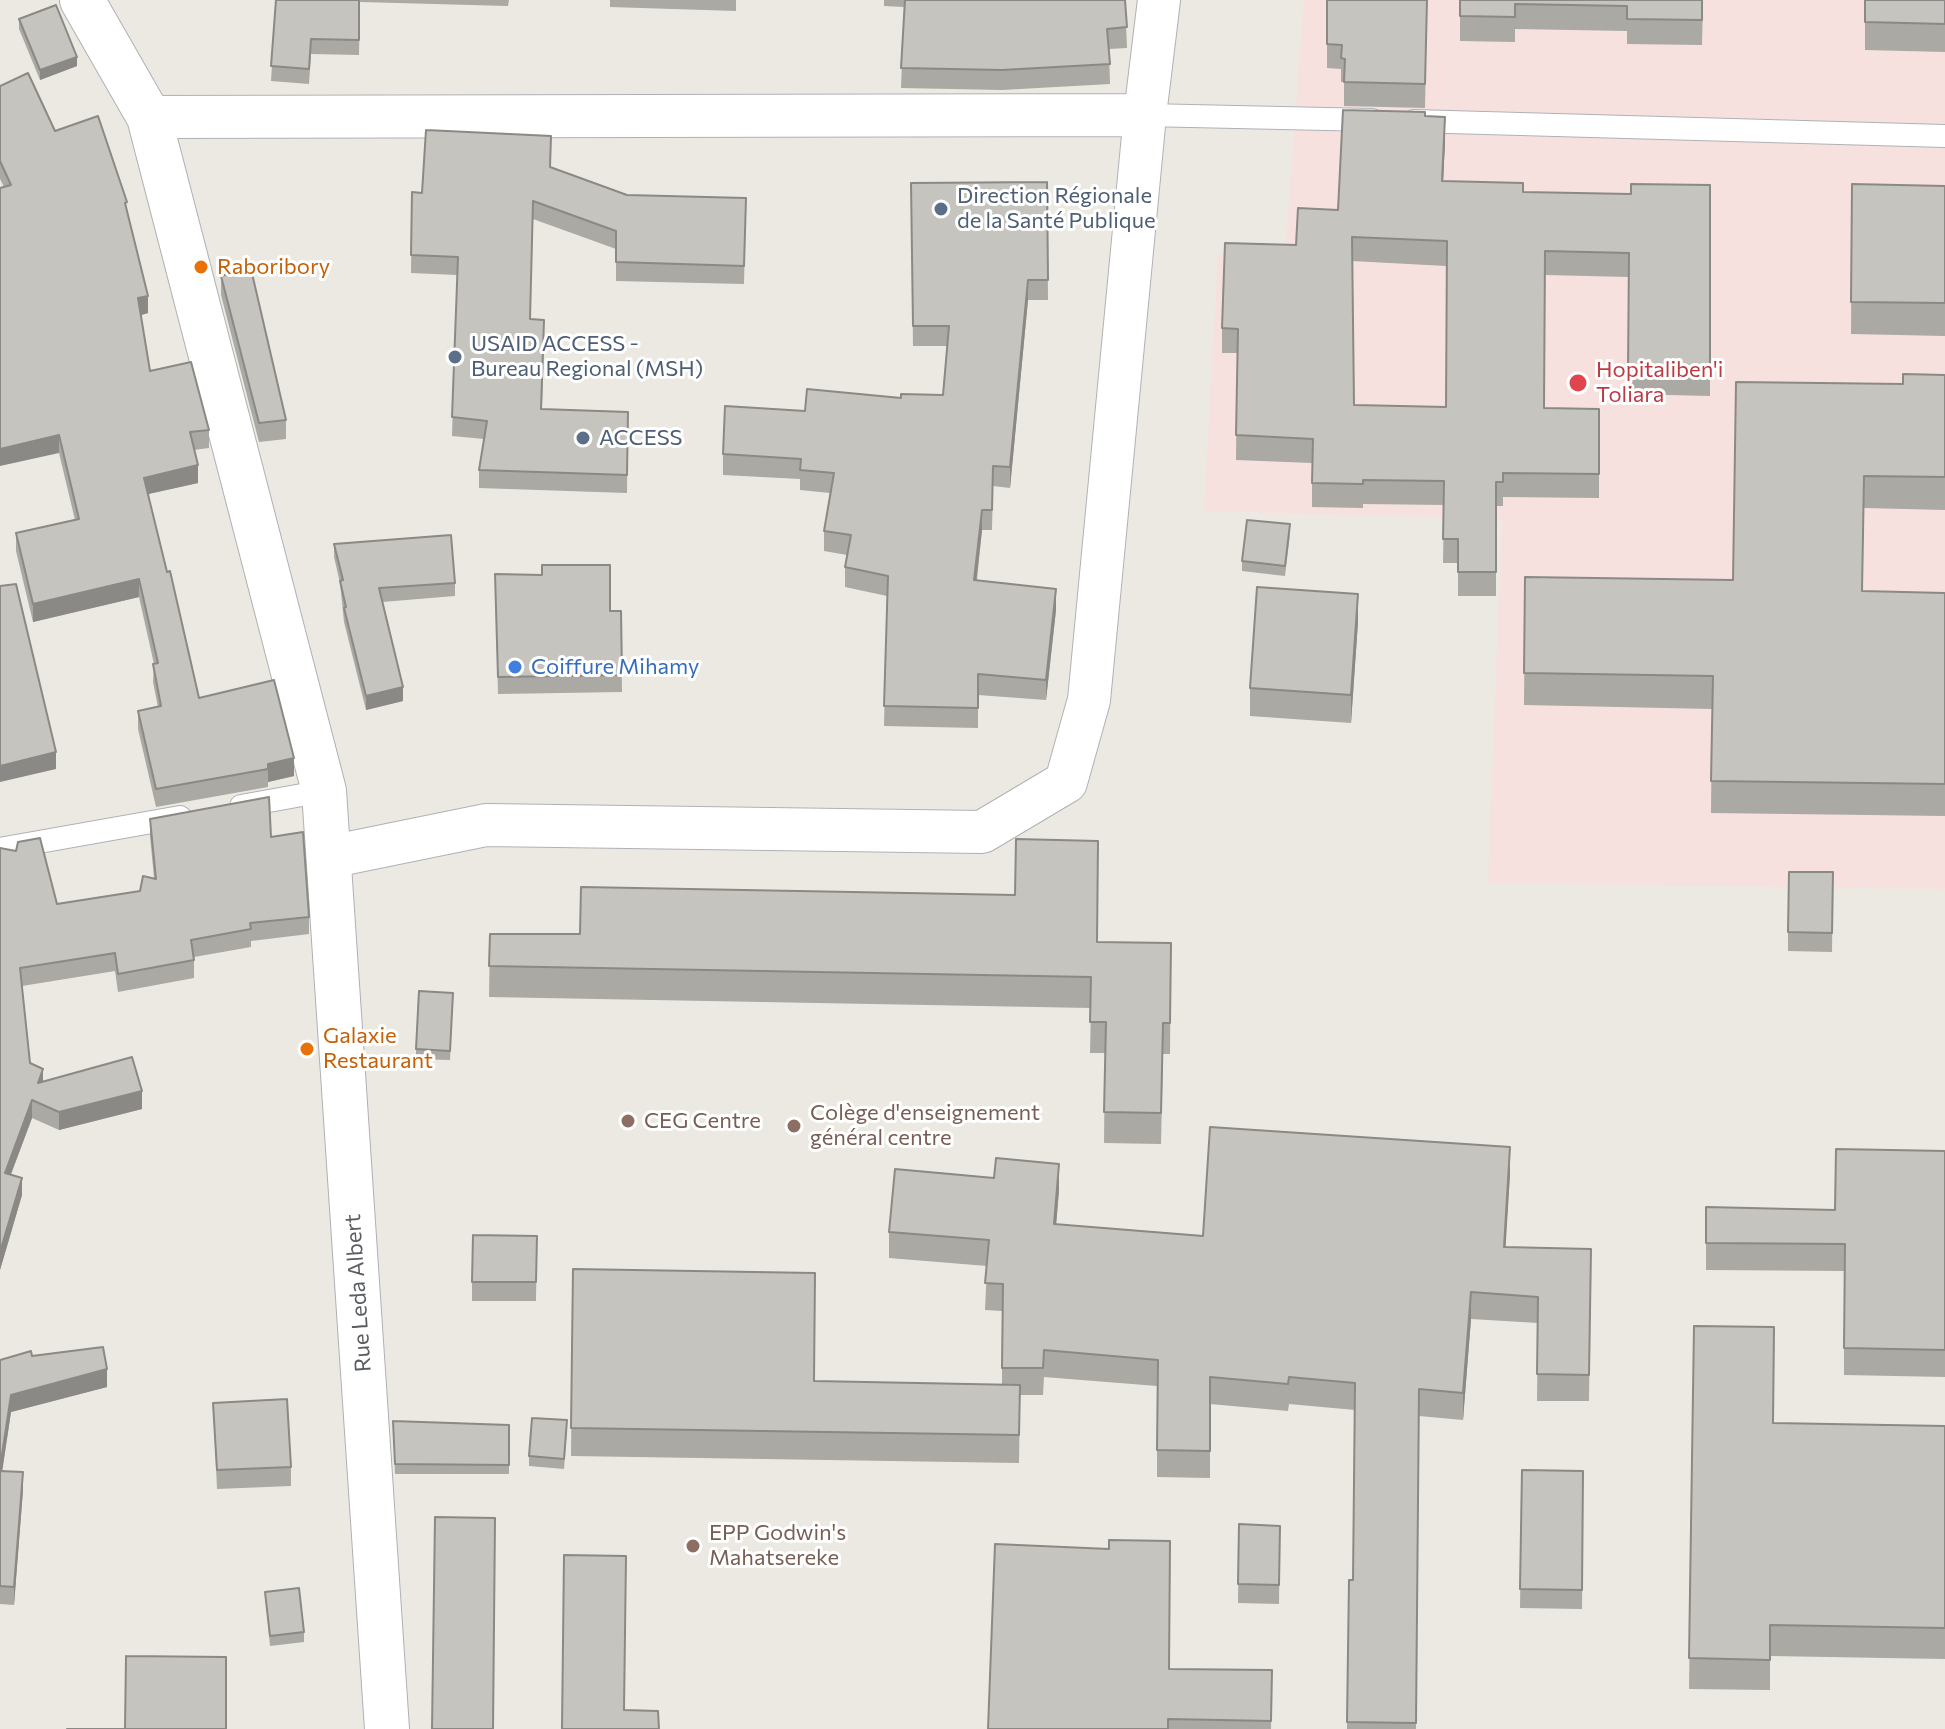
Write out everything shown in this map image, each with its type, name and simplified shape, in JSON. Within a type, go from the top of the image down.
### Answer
[{"type":"street","name":"Rue Leda Albert","points":[[82,0],[149,117],[324,791],[387,1729]]},
{"type":"street","points":[[329,857],[486,825],[982,832],[1066,782],[1089,700],[1145,115],[1159,0]]},
{"type":"street","points":[[149,117],[1145,115]]},
{"type":"lane","points":[[1145,115],[1945,136]]},
{"type":"lane","points":[[0,849],[324,791]]},
{"type":"shaded area","name":"Hopitaliben'i Toliara","points":[[1304,0],[1945,0],[1945,889],[1488,883],[1502,519],[1204,511],[1218,255],[1285,255]]},
{"type":"building","points":[[276,0],[359,0],[359,40],[311,39],[309,69],[271,66]]},
{"type":"building","points":[[905,0],[1125,0],[1127,27],[1107,29],[1110,64],[1002,70],[901,68]]},
{"type":"building","points":[[1327,0],[1427,0],[1425,84],[1344,82],[1342,45],[1327,44]]},
{"type":"building","points":[[1460,0],[1702,0],[1702,20],[1627,19],[1627,6],[1515,4],[1515,17],[1460,16]]},
{"type":"building","points":[[1865,0],[1945,0],[1945,24],[1865,22]]},
{"type":"building","points":[[56,5],[77,57],[40,70],[19,19]]},
{"type":"building","points":[[28,73],[55,131],[98,116],[127,202],[148,296],[138,298],[150,371],[191,362],[209,430],[190,432],[198,465],[144,478],[167,572],[170,571],[199,698],[274,680],[294,758],[268,764],[268,769],[156,789],[138,711],[161,706],[153,664],[158,663],[139,579],[33,604],[16,533],[79,519],[59,435],[0,449],[0,188],[11,185],[0,161],[0,86]]},
{"type":"building","points":[[1343,110],[1425,112],[1425,116],[1445,117],[1442,181],[1523,183],[1523,192],[1631,194],[1631,184],[1710,185],[1710,371],[1628,370],[1629,253],[1545,251],[1544,408],[1599,409],[1599,474],[1503,473],[1503,482],[1496,482],[1496,572],[1458,572],[1458,539],[1443,539],[1444,481],[1312,483],[1313,439],[1236,435],[1238,329],[1222,328],[1225,243],[1296,245],[1298,208],[1338,210]],"holes":[[[1352,237],[1447,241],[1446,407],[1354,405]]]},
{"type":"building","points":[[426,130],[551,136],[550,167],[627,195],[746,198],[744,266],[616,262],[616,231],[533,201],[530,319],[544,320],[541,409],[628,412],[627,475],[479,470],[487,421],[452,417],[458,257],[411,255],[412,192],[422,193]]},
{"type":"building","points":[[1047,182],[1048,280],[1028,280],[1010,467],[993,466],[992,510],[982,510],[974,580],[1056,589],[1046,680],[978,674],[978,708],[884,706],[888,576],[845,567],[851,535],[824,531],[834,473],[800,470],[801,459],[723,454],[725,406],[805,411],[807,389],[901,398],[901,394],[943,395],[949,326],[913,326],[911,183]]},
{"type":"building","points":[[1852,184],[1945,186],[1945,303],[1851,302]]},
{"type":"building","points":[[251,269],[286,420],[259,423],[221,276]]},
{"type":"building","points":[[1903,374],[1945,375],[1945,477],[1864,476],[1862,591],[1945,593],[1945,784],[1711,781],[1713,676],[1524,673],[1525,577],[1733,580],[1736,382],[1903,384]]},
{"type":"building","points":[[1247,520],[1290,524],[1285,566],[1242,561]]},
{"type":"building","points":[[451,535],[455,583],[379,588],[403,687],[366,696],[344,608],[340,581],[343,580],[334,544]]},
{"type":"building","points":[[542,565],[610,565],[610,611],[621,611],[622,675],[498,677],[495,574],[542,575]]},
{"type":"building","points":[[16,584],[56,752],[0,766],[0,586]]},
{"type":"building","points":[[1257,587],[1358,594],[1351,695],[1250,688]]},
{"type":"building","points":[[269,797],[271,837],[303,832],[309,917],[250,923],[251,929],[191,940],[194,960],[118,974],[115,953],[20,968],[30,1063],[43,1069],[38,1083],[132,1057],[142,1091],[59,1112],[32,1100],[5,1173],[22,1178],[0,1252],[0,848],[16,851],[18,842],[40,838],[57,904],[140,891],[143,876],[156,879],[150,819]]},
{"type":"building","points":[[1016,839],[1098,841],[1097,942],[1171,943],[1170,1023],[1163,1023],[1161,1113],[1104,1112],[1106,1022],[1090,1022],[1091,977],[489,966],[490,934],[580,934],[581,887],[1015,895]]},
{"type":"building","points":[[1789,872],[1833,872],[1832,933],[1788,932]]},
{"type":"building","points":[[419,991],[453,993],[450,1051],[416,1049]]},
{"type":"building","points":[[1210,1127],[1510,1147],[1504,1247],[1591,1249],[1589,1375],[1537,1374],[1538,1297],[1471,1292],[1463,1393],[1419,1389],[1416,1723],[1347,1722],[1349,1580],[1353,1580],[1355,1383],[1289,1377],[1288,1384],[1210,1377],[1210,1451],[1157,1450],[1158,1360],[1044,1350],[1043,1368],[1002,1368],[1003,1284],[985,1283],[989,1240],[889,1232],[895,1169],[994,1178],[996,1158],[1059,1164],[1054,1224],[1203,1236]]},
{"type":"building","points":[[1836,1149],[1945,1151],[1945,1350],[1844,1348],[1845,1244],[1706,1243],[1706,1207],[1835,1210]]},
{"type":"building","points":[[473,1235],[537,1236],[536,1282],[472,1282]]},
{"type":"building","points":[[573,1269],[815,1273],[814,1381],[1020,1385],[1019,1435],[571,1428]]},
{"type":"building","points":[[1694,1326],[1774,1327],[1773,1423],[1945,1426],[1945,1628],[1770,1625],[1770,1660],[1689,1658]]},
{"type":"building","points":[[103,1347],[107,1369],[11,1395],[0,1468],[0,1360],[31,1351],[32,1356]]},
{"type":"building","points":[[287,1399],[291,1467],[217,1470],[213,1403]]},
{"type":"building","points":[[532,1418],[567,1420],[564,1459],[529,1456]]},
{"type":"building","points":[[393,1421],[509,1425],[509,1465],[395,1464]]},
{"type":"building","points":[[1522,1470],[1583,1471],[1582,1590],[1520,1589]]},
{"type":"building","points":[[0,1471],[23,1472],[14,1587],[0,1586]]},
{"type":"building","points":[[435,1517],[495,1518],[493,1729],[432,1729]]},
{"type":"building","points":[[1239,1524],[1280,1526],[1279,1585],[1238,1584]]},
{"type":"building","points":[[1109,1540],[1170,1541],[1169,1669],[1272,1670],[1271,1721],[1168,1719],[1168,1729],[988,1729],[995,1544],[1109,1549]]},
{"type":"building","points":[[564,1555],[626,1556],[624,1710],[658,1711],[659,1729],[562,1729]]},
{"type":"building","points":[[299,1588],[304,1632],[270,1636],[265,1592]]},
{"type":"building","points":[[126,1656],[226,1657],[226,1729],[125,1729]]},
{"type":"place","name":"Direction Régionale de la Santé Publique","points":[[941,209]]},
{"type":"place","name":"Raboribory","points":[[201,267]]},
{"type":"place","name":"USAID ACCESS - Bureau Regional (MSH)","points":[[455,357]]},
{"type":"place","name":"Hopitaliben'i Toliara","points":[[1578,383]]},
{"type":"place","name":"ACCESS","points":[[583,438]]},
{"type":"place","name":"Coiffure Mihamy","points":[[515,667]]},
{"type":"place","name":"Galaxie Restaurant","points":[[307,1049]]},
{"type":"place","name":"CEG Centre","points":[[628,1121]]},
{"type":"place","name":"Colège d'enseignement général centre","points":[[794,1126]]},
{"type":"place","name":"EPP Godwin's Mahatsereke","points":[[693,1546]]}]
